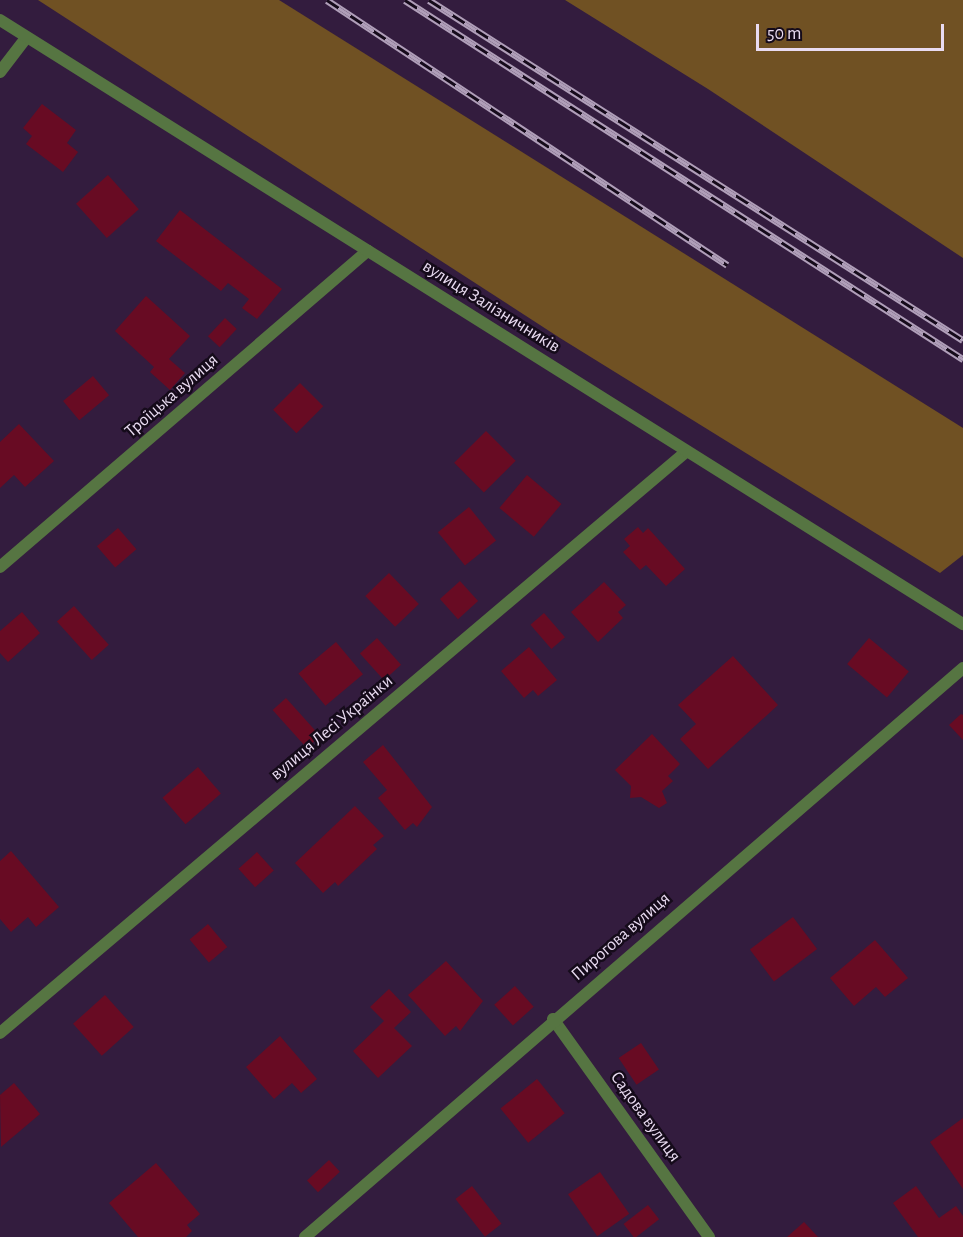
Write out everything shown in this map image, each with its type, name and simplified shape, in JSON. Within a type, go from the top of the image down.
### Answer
[{"type":"street","name":"вулиця Залізничників","points":[[0,20],[963,624]]},
{"type":"street","points":[[0,72],[26,38]]},
{"type":"street","name":"Троїцька вулиця","points":[[0,567],[368,251]]},
{"type":"street","name":"вулиця Лесі Українки","points":[[0,1032],[687,451]]},
{"type":"street","name":"Пирогова вулиця","points":[[304,1237],[553,1019],[963,668]]},
{"type":"street","name":"Садова вулиця","points":[[553,1019],[709,1237]]},
{"type":"shaded area","points":[[38,0],[279,0],[963,428],[963,555],[940,573],[560,338]]},
{"type":"shaded area","points":[[565,0],[963,0],[963,258],[708,89]]},
{"type":"building","points":[[42,104],[76,130],[67,143],[78,152],[63,172],[26,144],[32,136],[23,128]]},
{"type":"building","points":[[108,175],[139,209],[107,238],[76,204]]},
{"type":"building","points":[[180,210],[282,289],[257,319],[242,308],[249,299],[228,283],[221,291],[156,241]]},
{"type":"building","points":[[146,296],[190,336],[169,359],[185,373],[170,390],[150,372],[154,367],[115,331]]},
{"type":"building","points":[[225,318],[237,329],[220,347],[208,336]]},
{"type":"building","points":[[93,376],[109,395],[79,420],[63,401]]},
{"type":"building","points":[[300,383],[323,406],[296,433],[273,410]]},
{"type":"building","points":[[19,424],[54,461],[25,487],[14,475],[0,488],[0,442]]},
{"type":"building","points":[[486,431],[516,461],[484,493],[454,463]]},
{"type":"building","points":[[527,475],[561,504],[534,537],[499,508]]},
{"type":"building","points":[[469,507],[496,540],[465,566],[438,532]]},
{"type":"building","points":[[638,527],[643,533],[648,528],[685,569],[666,586],[646,565],[640,570],[623,552],[630,546],[624,539]]},
{"type":"building","points":[[118,528],[136,549],[115,568],[97,546]]},
{"type":"building","points":[[389,573],[419,604],[395,627],[365,596]]},
{"type":"building","points":[[460,581],[478,601],[458,619],[440,599]]},
{"type":"building","points":[[604,582],[626,605],[618,612],[623,618],[598,642],[571,612]]},
{"type":"building","points":[[74,606],[109,645],[92,660],[57,621]]},
{"type":"building","points":[[22,612],[40,633],[8,662],[0,653],[0,631]]},
{"type":"building","points":[[544,613],[565,637],[551,649],[530,625]]},
{"type":"building","points":[[377,638],[401,665],[384,680],[360,653]]},
{"type":"building","points":[[869,638],[909,671],[887,697],[847,664]]},
{"type":"building","points":[[336,642],[363,674],[325,706],[298,673]]},
{"type":"building","points":[[529,647],[557,680],[538,696],[533,690],[524,698],[501,671]]},
{"type":"building","points":[[733,656],[778,705],[708,769],[680,739],[696,724],[678,705]]},
{"type":"building","points":[[286,698],[320,736],[307,748],[273,710]]},
{"type":"building","points":[[961,714],[963,715],[963,740],[949,725]]},
{"type":"building","points":[[652,734],[680,764],[668,776],[673,781],[662,791],[667,803],[659,808],[641,797],[630,798],[631,786],[615,770]]},
{"type":"building","points":[[383,745],[432,807],[417,827],[413,823],[405,830],[378,798],[387,790],[363,762]]},
{"type":"building","points":[[198,767],[221,793],[185,824],[163,798]]},
{"type":"building","points":[[355,806],[384,836],[373,845],[377,849],[338,886],[335,882],[323,893],[295,863]]},
{"type":"building","points":[[11,851],[59,907],[36,927],[28,917],[11,932],[0,919],[0,861]]},
{"type":"building","points":[[257,852],[274,871],[255,887],[238,869]]},
{"type":"building","points":[[793,917],[817,949],[774,981],[750,949]]},
{"type":"building","points":[[208,924],[227,947],[209,962],[190,939]]},
{"type":"building","points":[[875,940],[908,978],[885,997],[876,987],[854,1006],[830,978]]},
{"type":"building","points":[[446,961],[483,1001],[460,1031],[456,1026],[445,1036],[408,995]]},
{"type":"building","points":[[515,986],[534,1007],[513,1026],[494,1005]]},
{"type":"building","points":[[389,989],[411,1012],[394,1028],[412,1046],[378,1078],[353,1051],[384,1021],[370,1007]]},
{"type":"building","points":[[105,995],[134,1027],[102,1056],[73,1024]]},
{"type":"building","points":[[280,1036],[317,1079],[301,1093],[292,1083],[274,1099],[246,1067]]},
{"type":"building","points":[[641,1043],[659,1070],[637,1085],[619,1058]]},
{"type":"building","points":[[537,1079],[565,1113],[528,1143],[500,1109]]},
{"type":"building","points":[[14,1083],[40,1114],[1,1147],[0,1095]]},
{"type":"building","points":[[963,1118],[963,1189],[930,1142]]},
{"type":"building","points":[[329,1160],[340,1172],[318,1192],[307,1180]]},
{"type":"building","points":[[156,1163],[200,1214],[187,1225],[192,1231],[186,1237],[138,1237],[109,1203]]},
{"type":"building","points":[[600,1172],[629,1214],[597,1236],[568,1194]]},
{"type":"building","points":[[472,1186],[502,1224],[485,1237],[455,1199]]},
{"type":"building","points":[[916,1186],[939,1218],[956,1206],[963,1216],[963,1237],[918,1237],[893,1203]]},
{"type":"building","points":[[648,1205],[659,1219],[636,1237],[634,1237],[624,1224]]},
{"type":"building","points":[[804,1222],[818,1237],[787,1237]]},
{"type":"railway","points":[[327,0],[727,265]]},
{"type":"railway","points":[[405,0],[963,359]]},
{"type":"railway","points":[[429,0],[963,340]]}]
